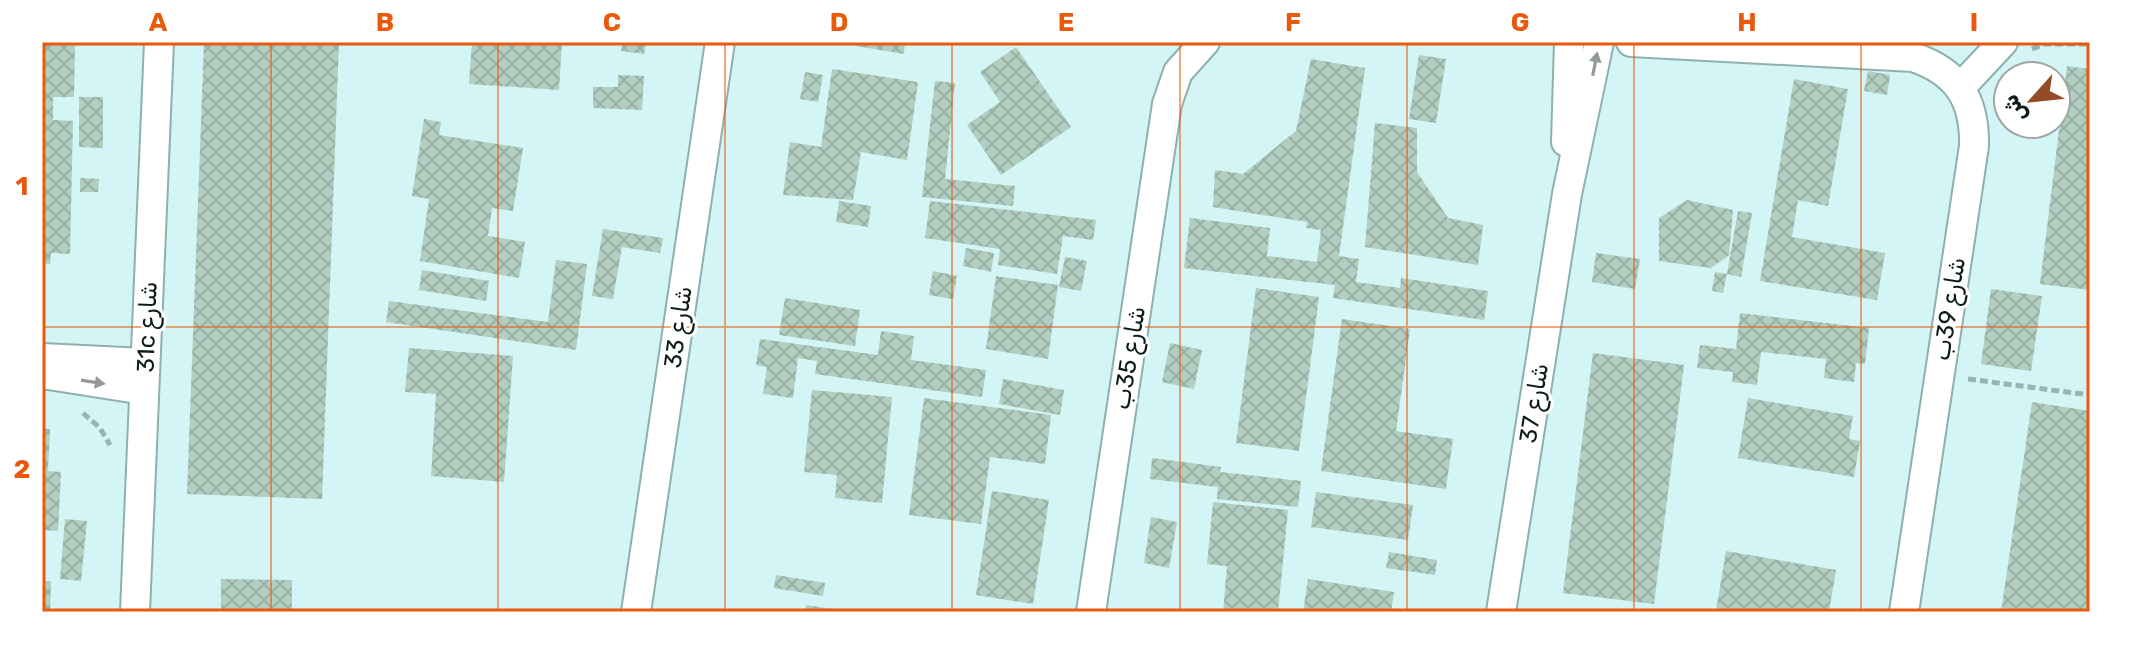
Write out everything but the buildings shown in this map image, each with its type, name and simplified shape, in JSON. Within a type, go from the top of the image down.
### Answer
[{"type":"street","name":"31c شارع","points":[[135,612],[159,42]]},
{"type":"street","name":"شارع 33","points":[[636,612],[720,42]]},
{"type":"street","name":"شارع 35ب","points":[[1091,612],[1167,104],[1178,72],[1205,42]]},
{"type":"street","name":"شارع 37","points":[[1567,194],[1569,42]]},
{"type":"street","name":"شارع 37","points":[[1501,612],[1567,194],[1599,42]]},
{"type":"street","points":[[1631,42],[1892,55],[1931,63],[1947,72],[1961,87],[2003,42]]},
{"type":"street","name":"شارع 39ب","points":[[1904,612],[1974,146],[1971,105],[1961,87]]},
{"type":"street","points":[[42,358],[145,376]]},
{"type":"street","points":[[42,374],[145,376]]},
{"type":"path","points":[[1939,375],[2090,395]]},
{"type":"path","points":[[79,409],[100,428],[115,460]]}]
